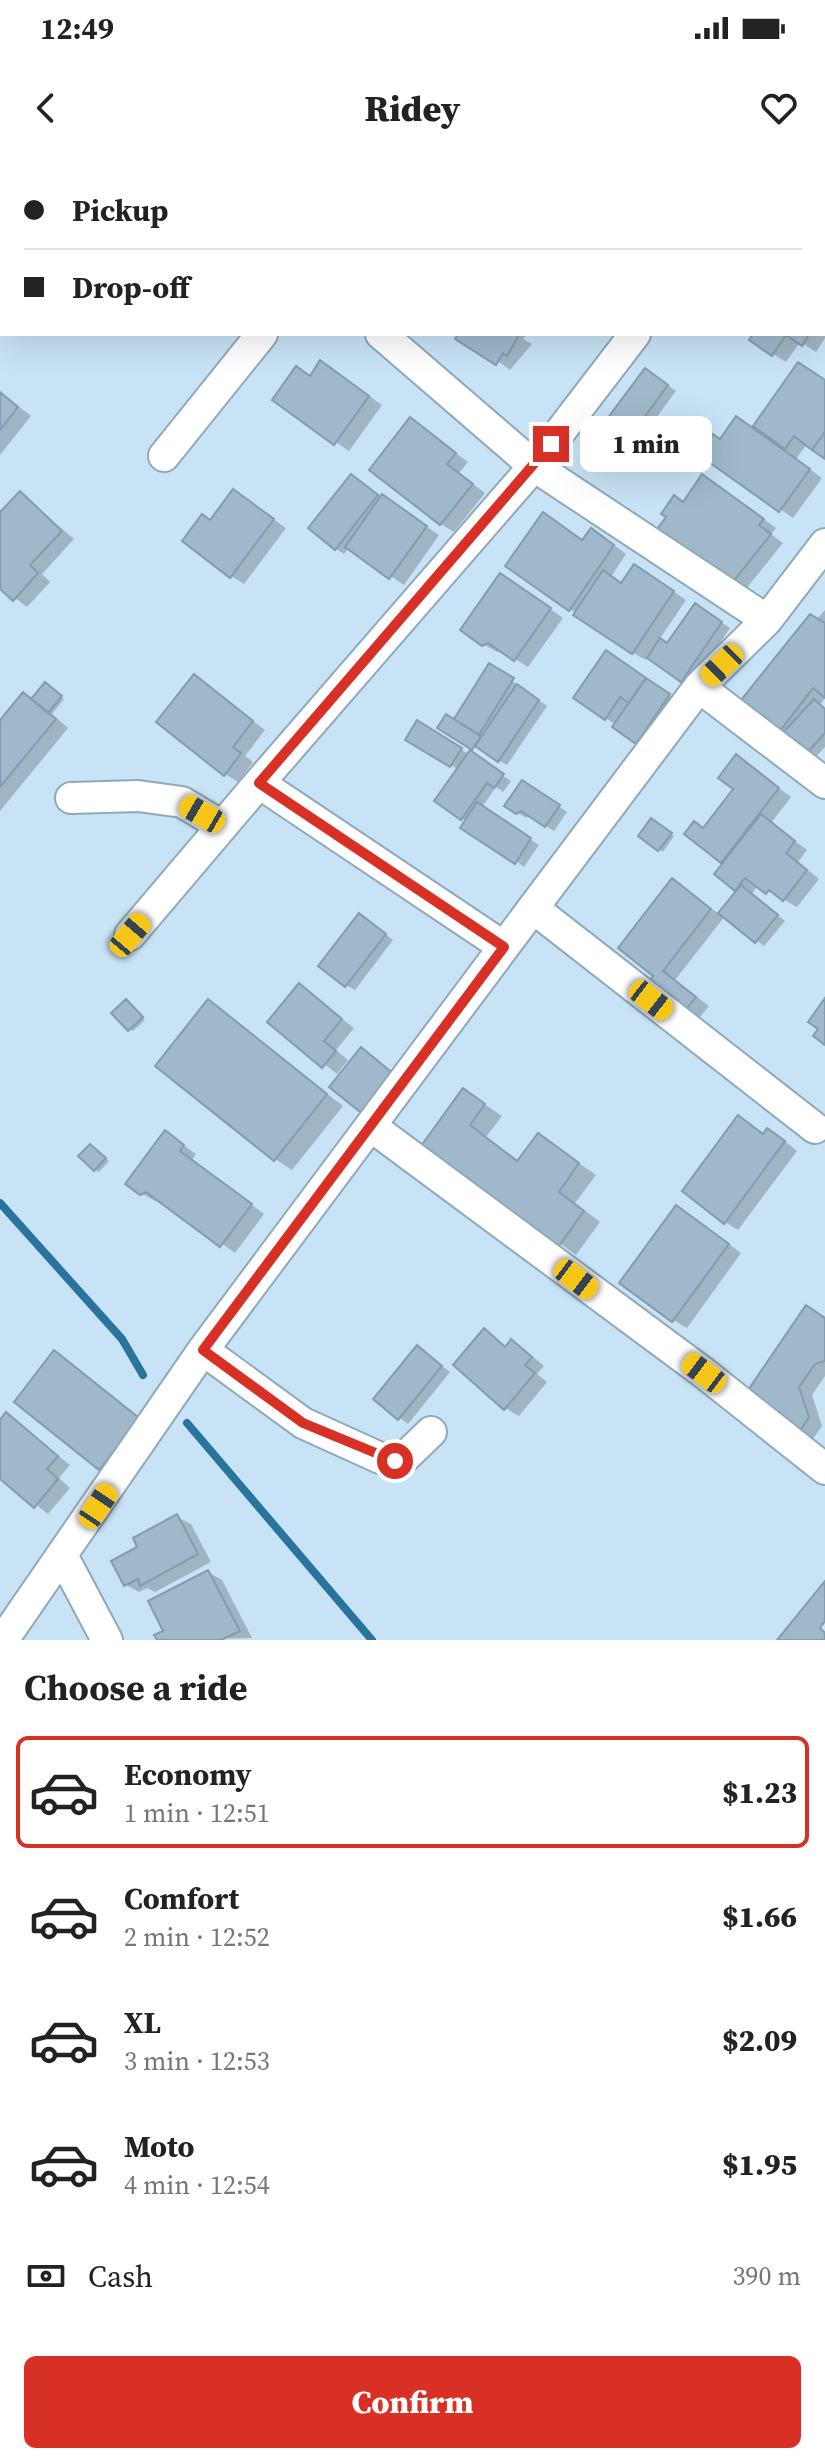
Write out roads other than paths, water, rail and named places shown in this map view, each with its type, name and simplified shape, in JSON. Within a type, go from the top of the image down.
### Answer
[{"type":"street","points":[[164,456],[260,336]]},
{"type":"street","points":[[383,336],[534,466],[767,620]]},
{"type":"street","points":[[130,935],[534,466],[633,336]]},
{"type":"street","points":[[8,1620],[63,1557],[203,1350],[699,687],[767,620],[825,544]]},
{"type":"street","points":[[699,687],[825,783]]},
{"type":"street","points":[[259,783],[504,947]]},
{"type":"street","points":[[71,798],[138,796],[182,802],[222,826]]},
{"type":"street","points":[[533,908],[815,1128]]},
{"type":"street","points":[[372,1127],[704,1373],[825,1469]]},
{"type":"street","points":[[203,1350],[303,1423],[380,1458],[395,1461],[405,1457],[431,1432]]},
{"type":"street","points":[[63,1557],[107,1640]]},
{"type":"waterway","points":[[0,1203],[122,1339],[143,1375]]},
{"type":"waterway","points":[[187,1423],[372,1640]]}]
